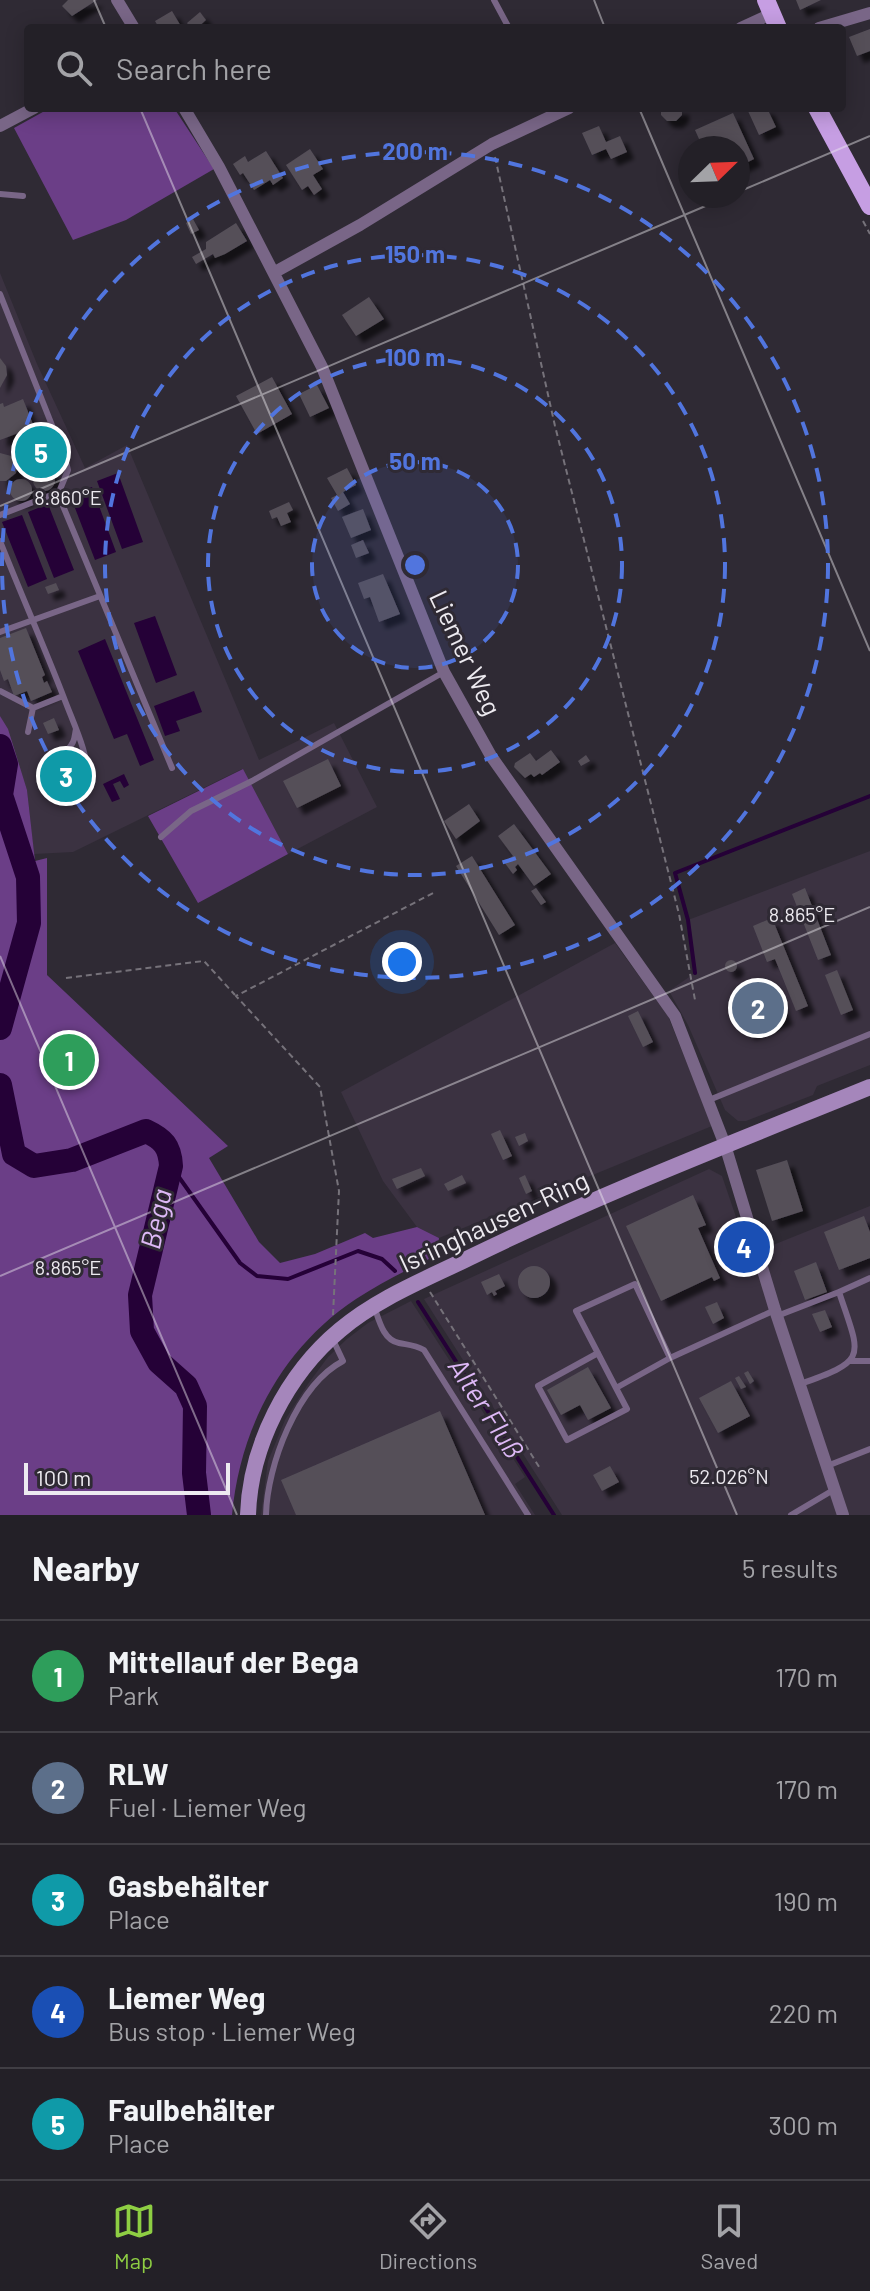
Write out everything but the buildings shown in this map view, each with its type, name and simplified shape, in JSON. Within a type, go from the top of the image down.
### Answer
[{"type":"main road","points":[[819,112],[870,206]]},
{"type":"street","points":[[117,0],[132,24]]},
{"type":"street","points":[[833,24],[870,13]]},
{"type":"street","points":[[750,24],[771,14]]},
{"type":"street","points":[[0,126],[26,112]]},
{"type":"street","name":"Liemer Weg","points":[[186,112],[275,272],[322,367],[444,672],[491,756],[667,1001],[688,1045],[725,1145],[776,1313],[843,1515]]},
{"type":"street","points":[[275,272],[360,225],[492,144],[556,112]]},
{"type":"street","name":"Isringhausen-Ring","points":[[248,1515],[257,1460],[273,1417],[295,1379],[335,1335],[374,1306],[521,1233],[725,1145],[870,1087]]},
{"type":"lane","points":[[494,0],[507,24]]},
{"type":"lane","points":[[0,194],[23,196]]},
{"type":"lane","points":[[0,294],[65,458],[68,470],[59,492],[63,506],[172,768]]},
{"type":"lane","points":[[0,515],[59,492]]},
{"type":"lane","points":[[0,541],[76,729],[89,767],[88,782],[80,792],[65,797],[57,795],[49,787],[45,775],[51,761],[73,743],[76,729]]},
{"type":"lane","points":[[0,632],[32,619],[46,618],[100,596]]},
{"type":"lane","points":[[161,837],[191,811],[252,781],[444,672]]},
{"type":"lane","points":[[0,691],[33,708],[63,696]]},
{"type":"lane","points":[[28,732],[33,708]]},
{"type":"lane","points":[[709,1100],[870,1034]]},
{"type":"lane","points":[[616,1388],[670,1358],[776,1313],[870,1278]]},
{"type":"lane","points":[[598,1353],[538,1386],[567,1440],[627,1409],[598,1353],[576,1311],[635,1284],[670,1358]]},
{"type":"lane","points":[[800,1384],[831,1373],[855,1355],[855,1340],[839,1292]]},
{"type":"lane","points":[[374,1306],[385,1335],[397,1343],[408,1343],[424,1350],[528,1515]]},
{"type":"lane","points":[[266,1515],[275,1463],[290,1423],[312,1387],[328,1369],[343,1361],[335,1344],[335,1335]]},
{"type":"lane","points":[[850,1361],[870,1361]]},
{"type":"lane","points":[[827,1466],[870,1449]]},
{"type":"lane","points":[[791,1515],[835,1489]]},
{"type":"path","points":[[492,144],[555,426],[679,914],[695,1000]]},
{"type":"path","points":[[236,996],[435,892]]},
{"type":"path","points":[[66,978],[204,961],[320,1087],[339,1191],[333,1315],[335,1335]]},
{"type":"path","points":[[423,1281],[541,1470]]},
{"type":"shaded area","points":[[43,112],[177,112],[214,169],[126,220],[73,240],[14,128]]},
{"type":"shaded area","points":[[0,273],[37,364],[85,468],[127,445],[259,760],[334,723],[377,807],[288,854],[242,769],[73,852],[34,854],[27,790],[0,716]]},
{"type":"shaded area","points":[[118,473],[143,542],[122,549],[97,481]]},
{"type":"shaded area","points":[[92,487],[116,552],[95,560],[70,495]]},
{"type":"shaded area","points":[[48,504],[74,570],[54,578],[28,512]]},
{"type":"shaded area","points":[[22,515],[47,579],[28,587],[2,522]]},
{"type":"shaded area","points":[[155,616],[177,675],[156,683],[134,623]]},
{"type":"shaded area","points":[[105,639],[154,760],[140,766],[127,734],[114,739],[78,651]]},
{"type":"shaded area","points":[[194,691],[202,712],[176,721],[180,731],[165,736],[154,706]]},
{"type":"shaded area","points":[[0,716],[8,729],[27,790],[35,861],[47,858],[47,975],[228,1146],[209,1158],[259,1242],[280,1263],[315,1254],[365,1233],[373,1238],[417,1227],[439,1238],[437,1255],[356,1299],[307,1341],[286,1366],[255,1421],[244,1451],[232,1515],[0,1515]]},
{"type":"shaded area","points":[[243,769],[288,854],[198,903],[148,816]]},
{"type":"shaded area","points":[[124,774],[129,785],[124,788],[120,781],[113,784],[120,799],[112,802],[103,784]]},
{"type":"shaded area","points":[[870,851],[870,1065],[817,1086],[813,1095],[746,1121],[738,1121],[725,1110],[688,1025],[669,991],[695,973],[688,920]]},
{"type":"shaded area","points":[[615,943],[668,1016],[712,1126],[439,1238],[417,1227],[383,1181],[341,1092]]},
{"type":"shaded area","points":[[709,1169],[722,1176],[748,1252],[870,1206],[870,1515],[562,1515],[424,1299]]},
{"type":"shaded area","points":[[411,1301],[525,1477],[515,1484],[535,1515],[261,1515],[268,1461],[285,1420],[308,1384],[328,1357],[347,1339],[368,1323]]},
{"type":"waterway","name":"Bega","points":[[0,746],[6,764],[1,795],[28,877],[29,923],[0,1028]]},
{"type":"waterway","points":[[695,973],[688,920],[675,873],[870,796]]},
{"type":"waterway","name":"Bega","points":[[0,1085],[14,1154],[34,1166],[72,1160],[146,1131],[161,1140],[167,1148],[171,1166],[140,1295],[142,1331],[159,1362],[186,1386],[195,1406],[194,1473],[199,1515]]},
{"type":"waterway","name":"Alter Fluß","points":[[171,1166],[240,1263],[257,1276],[288,1279],[358,1251],[382,1259],[395,1271]]},
{"type":"waterway","name":"Alter Fluß","points":[[418,1302],[554,1515]]},
{"type":"place","name":"Faulbehälter","points":[[41,452]]},
{"type":"place","name":"Gasbehälter","points":[[66,776]]},
{"type":"place","name":"RLW","points":[[758,1008]]},
{"type":"place","name":"Mittellauf der Bega","points":[[69,1060]]},
{"type":"place","name":"Liemer Weg","points":[[744,1247]]}]
